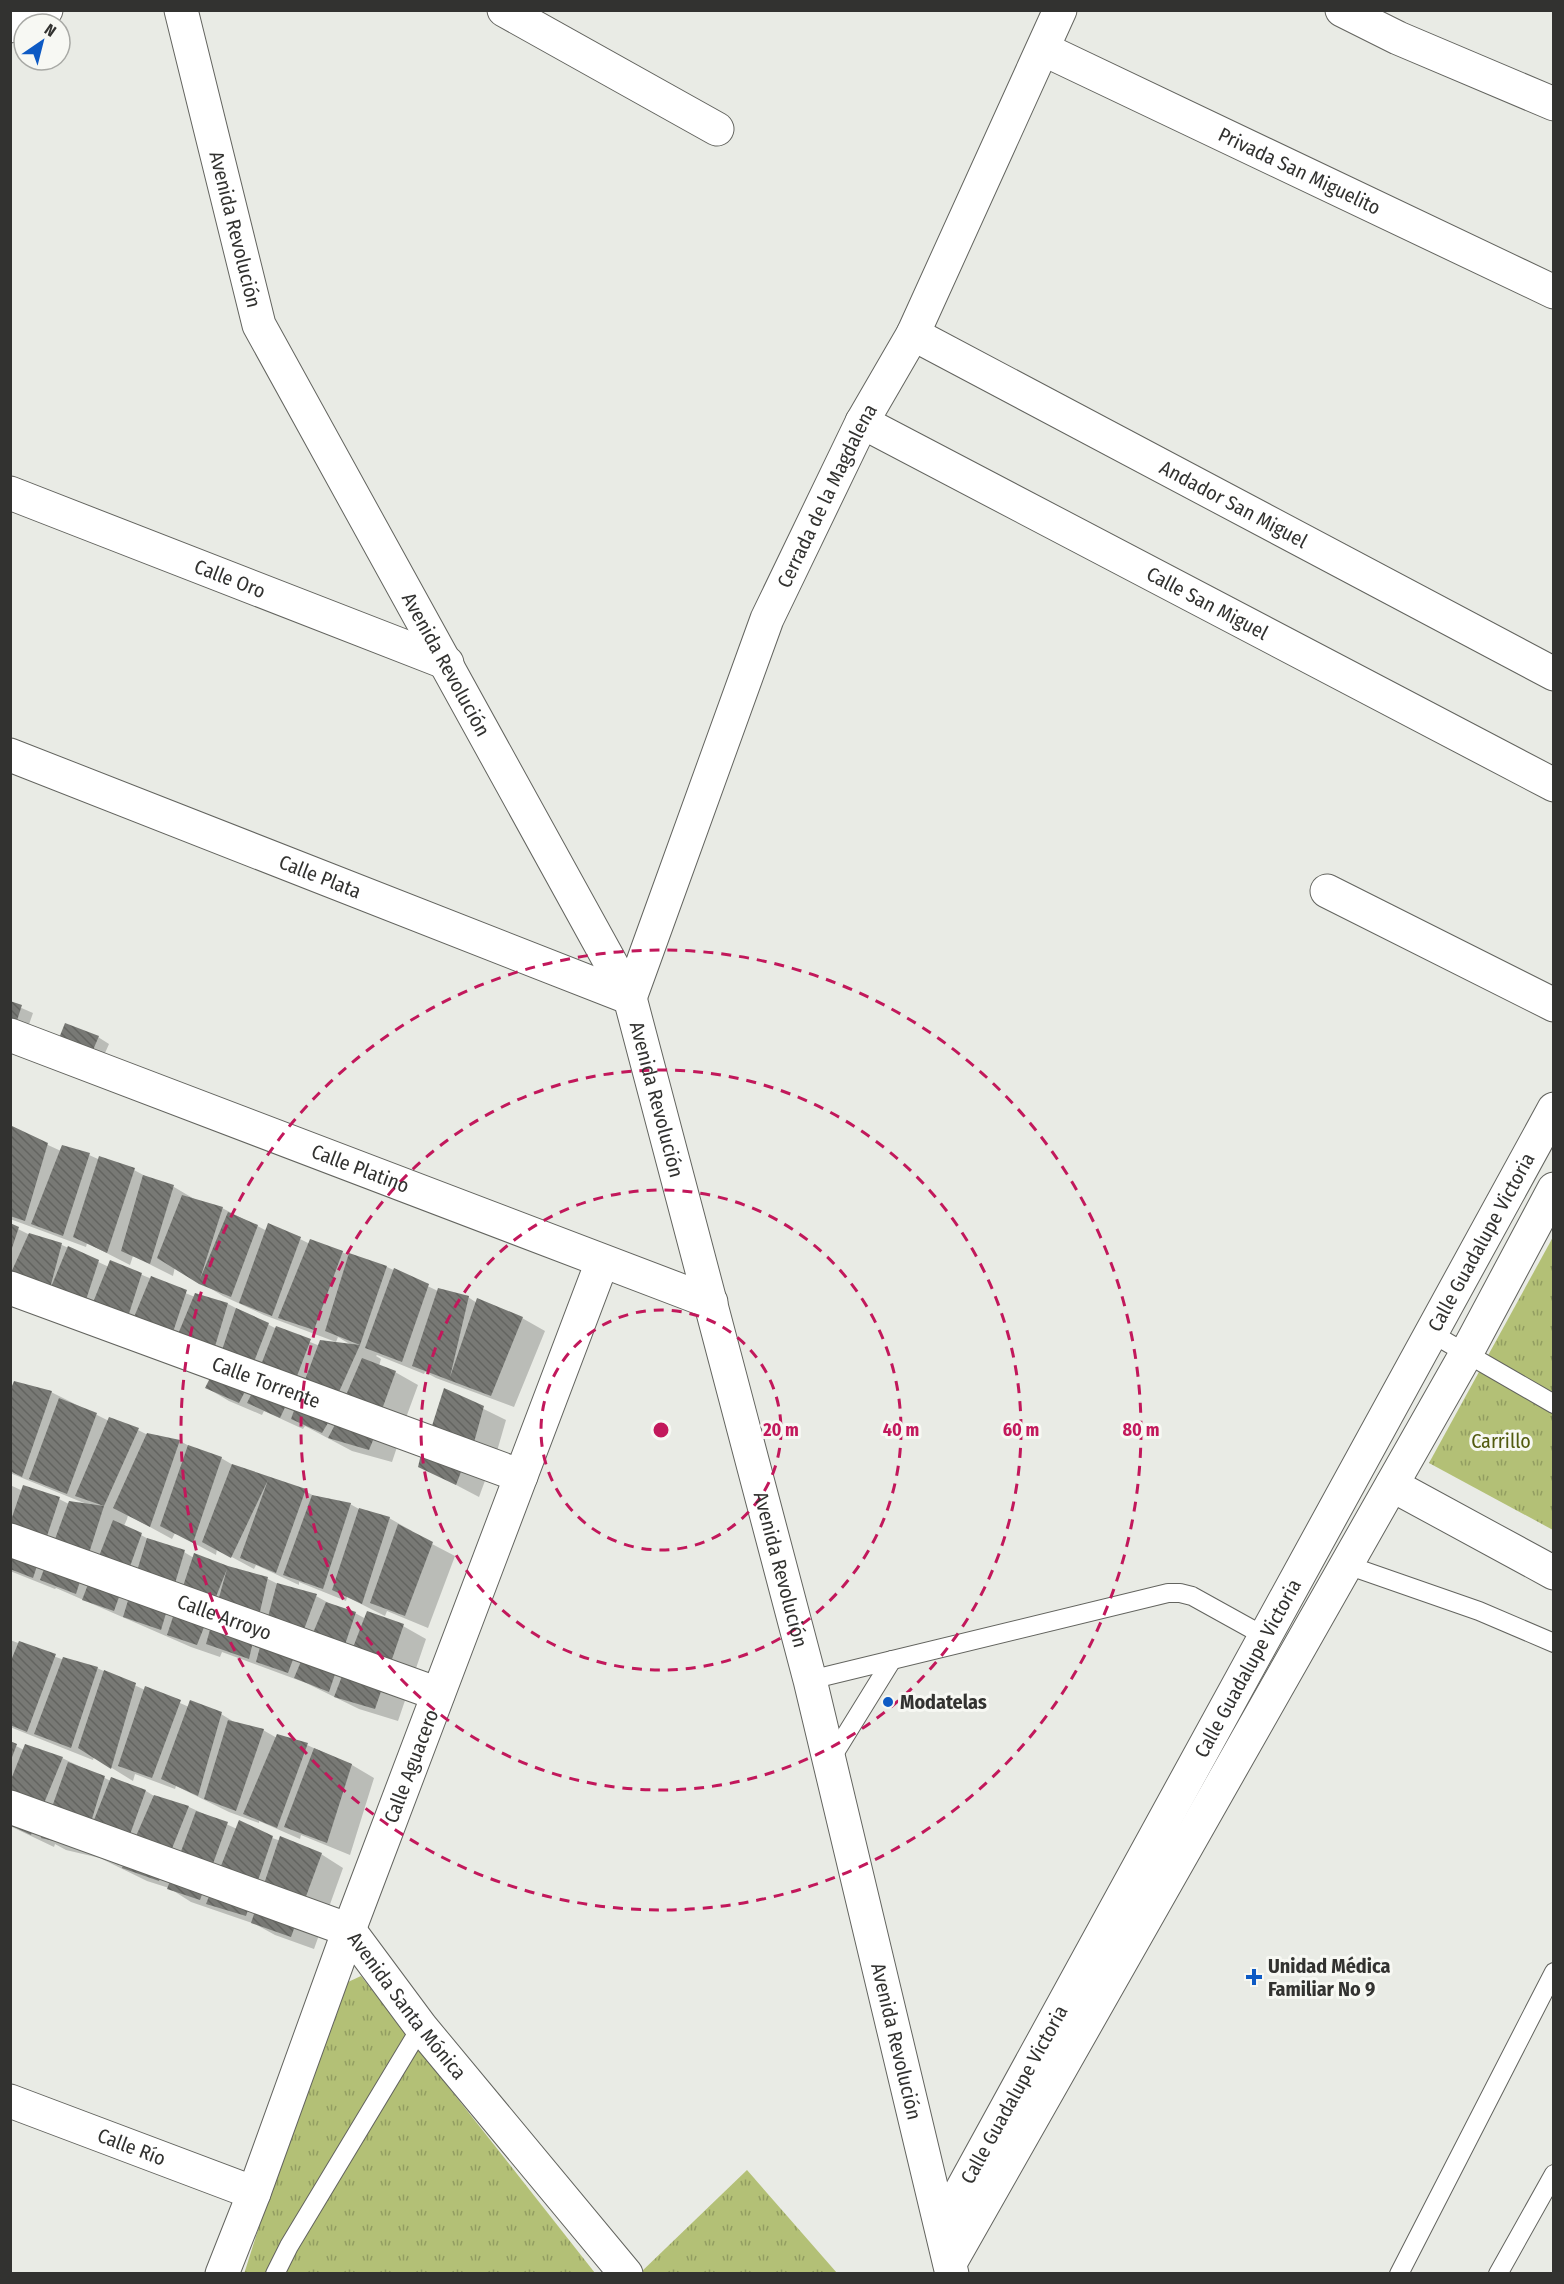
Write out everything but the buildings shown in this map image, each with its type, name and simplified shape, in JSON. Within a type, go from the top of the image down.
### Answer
[{"type":"street","points":[[10,26],[46,10]]},
{"type":"street","name":"Avenida Revolución","points":[[181,10],[259,325],[630,998],[810,1680],[951,2268]]},
{"type":"street","points":[[504,10],[717,129]]},
{"type":"street","name":"Cerrada de la Magdalena","points":[[630,998],[767,619],[862,422],[913,334],[1060,10]]},
{"type":"street","points":[[1342,10],[1398,38],[1554,104]]},
{"type":"street","name":"Privada San Miguelito","points":[[1043,49],[1554,292]]},
{"type":"street","name":"Andador San Miguel","points":[[913,334],[1554,674]]},
{"type":"street","name":"Calle San Miguel","points":[[862,422],[1554,785]]},
{"type":"street","name":"Calle Oro","points":[[10,493],[447,663]]},
{"type":"street","name":"Calle Plata","points":[[10,755],[630,998]]},
{"type":"street","points":[[1327,891],[1554,1005]]},
{"type":"street","name":"Calle Platino","points":[[10,1035],[711,1302]]},
{"type":"street","name":"Calle Guadalupe Victoria","points":[[942,2226],[1554,1109]]},
{"type":"street","name":"Calle Guadalupe Victoria","points":[[951,2268],[1466,1354],[1554,1189]]},
{"type":"street","name":"Calle Aguacero","points":[[222,2274],[254,2193],[349,1930],[602,1262]]},
{"type":"street","name":"Calle Torrente","points":[[10,1288],[521,1476]]},
{"type":"street","points":[[1392,1485],[1554,1573]]},
{"type":"street","name":"Calle Arroyo","points":[[10,1540],[438,1694]]},
{"type":"street","name":"Avenida Santa Mónica","points":[[10,1807],[349,1930],[421,2027],[626,2274]]},
{"type":"street","name":"Calle Río","points":[[10,2101],[254,2193]]},
{"type":"lane","points":[[1431,1333],[1554,1404]]},
{"type":"lane","points":[[1347,1565],[1479,1611],[1554,1643]]},
{"type":"lane","points":[[810,1680],[1168,1593],[1192,1596],[1266,1637]]},
{"type":"lane","points":[[829,1762],[892,1660]]},
{"type":"lane","points":[[1399,2274],[1554,1972]]},
{"type":"lane","points":[[275,2274],[289,2246],[421,2027]]},
{"type":"lane","points":[[1498,2274],[1554,2174]]},
{"type":"green space","name":"Carrillo","points":[[1553,1237],[1553,1530],[1429,1463]]},
{"type":"green space","points":[[361,1976],[595,2273],[244,2274],[335,1988]]},
{"type":"green space","points":[[747,2170],[837,2273],[639,2274]]},
{"type":"place","name":"Modatelas","points":[[888,1702]]},
{"type":"place","name":"Unidad Médica Familiar No 9","points":[[1254,1977]]}]
